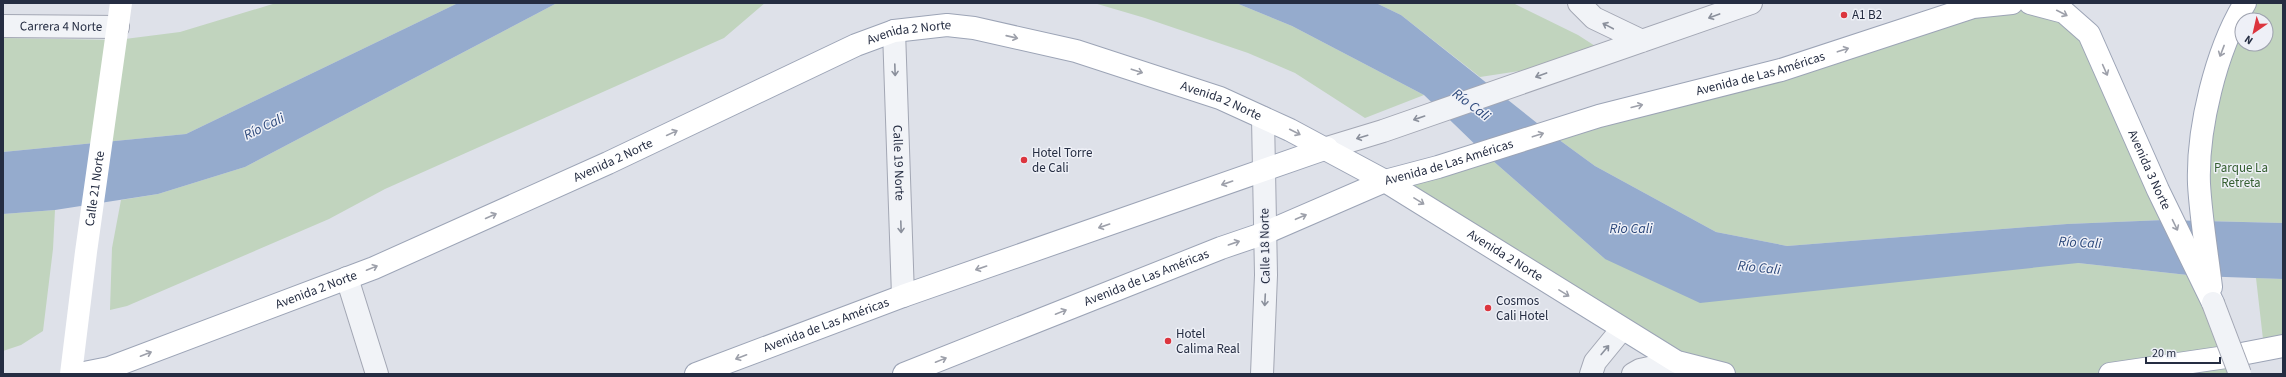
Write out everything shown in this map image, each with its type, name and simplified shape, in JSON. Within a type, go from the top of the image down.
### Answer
[{"type":"main road","name":"Calle 21 Norte","points":[[71,374],[86,252],[121,3]]},
{"type":"main road","name":"Avenida de Las Américas","points":[[906,374],[1221,248],[1265,233],[1386,180],[1448,164],[1599,116],[1781,70],[1974,7],[2012,3]]},
{"type":"main road","name":"Avenida 3 Norte","points":[[2030,3],[2064,12],[2089,34],[2158,190],[2212,303]]},
{"type":"main road","points":[[2212,303],[2199,184],[2203,124],[2221,52],[2245,3]]},
{"type":"main road","name":"Avenida 2 Norte","points":[[79,374],[109,368],[347,278],[608,163],[856,45],[894,30],[947,25],[974,28],[1076,51],[1220,98],[1327,148],[1386,180],[1677,362],[1724,374]]},
{"type":"main road","name":"Avenida de Las Américas","points":[[696,374],[903,296],[1327,148]]},
{"type":"main road","points":[[2110,374],[2226,357],[2283,346]]},
{"type":"main road","points":[[2177,374],[2226,357]]},
{"type":"street","points":[[1579,3],[1594,18],[1642,41]]},
{"type":"street","name":"Avenida de Las Américas","points":[[1327,148],[1397,126],[1751,3]]},
{"type":"street","name":"Carrera 4 Norte","points":[[3,26],[118,27]]},
{"type":"street","name":"Calle 19 Norte","points":[[894,30],[903,296]]},
{"type":"street","name":"Calle 18 Norte","points":[[1262,374],[1266,275],[1263,118]]},
{"type":"street","points":[[347,278],[377,374]]},
{"type":"street","points":[[2212,303],[2240,374]]},
{"type":"street","points":[[1591,374],[1595,362],[1622,329]]},
{"type":"street","points":[[1633,374],[1640,370],[1677,362]]},
{"type":"green space","points":[[276,3],[458,3],[186,134],[3,152],[3,38],[117,40],[180,32]]},
{"type":"green space","points":[[557,3],[765,3],[724,38],[385,189],[329,219],[127,306],[110,310],[112,248],[121,200],[158,194],[245,167]]},
{"type":"green space","points":[[1094,3],[1236,3],[1292,26],[1424,95],[1365,118],[1295,73],[1248,53],[1145,18]]},
{"type":"green space","points":[[1376,3],[1513,3],[1578,35],[1606,53],[1578,62],[1480,77],[1401,15]]},
{"type":"green space","points":[[2012,3],[2089,34],[2164,220],[2067,224],[1787,246],[1716,232],[1595,166],[1547,131]]},
{"type":"green space","name":"Parque La Retreta","points":[[2245,3],[2283,3],[2283,223],[2206,221],[2203,124],[2234,35],[2234,52],[2274,52],[2274,12],[2242,12]]},
{"type":"green space","points":[[1484,153],[1605,259],[2078,263],[2197,276],[2234,374],[1724,374],[1677,362],[1385,181]]},
{"type":"green space","points":[[55,210],[53,249],[43,331],[21,345],[3,351],[3,214]]},
{"type":"green space","points":[[2256,278],[2283,279],[2283,346],[2264,348]]},
{"type":"water","name":"Río Cali","points":[[458,3],[557,3],[245,167],[158,194],[55,210],[3,214],[3,152],[186,134]]},
{"type":"water","name":"Rio Cali","points":[[1236,3],[1376,3],[1401,15],[1547,131],[1595,166],[1716,232],[1787,246],[2067,224],[2164,220],[2283,223],[2283,279],[2197,276],[2078,263],[1700,303],[1605,259],[1484,153],[1424,95],[1292,26]]},
{"type":"place","name":"A1 B2","points":[[1844,15]]},
{"type":"place","name":"Hotel Torre de Cali","points":[[1024,160]]},
{"type":"place","name":"Cosmos Cali Hotel","points":[[1488,308]]},
{"type":"place","name":"Hotel Calima Real","points":[[1168,341]]}]
